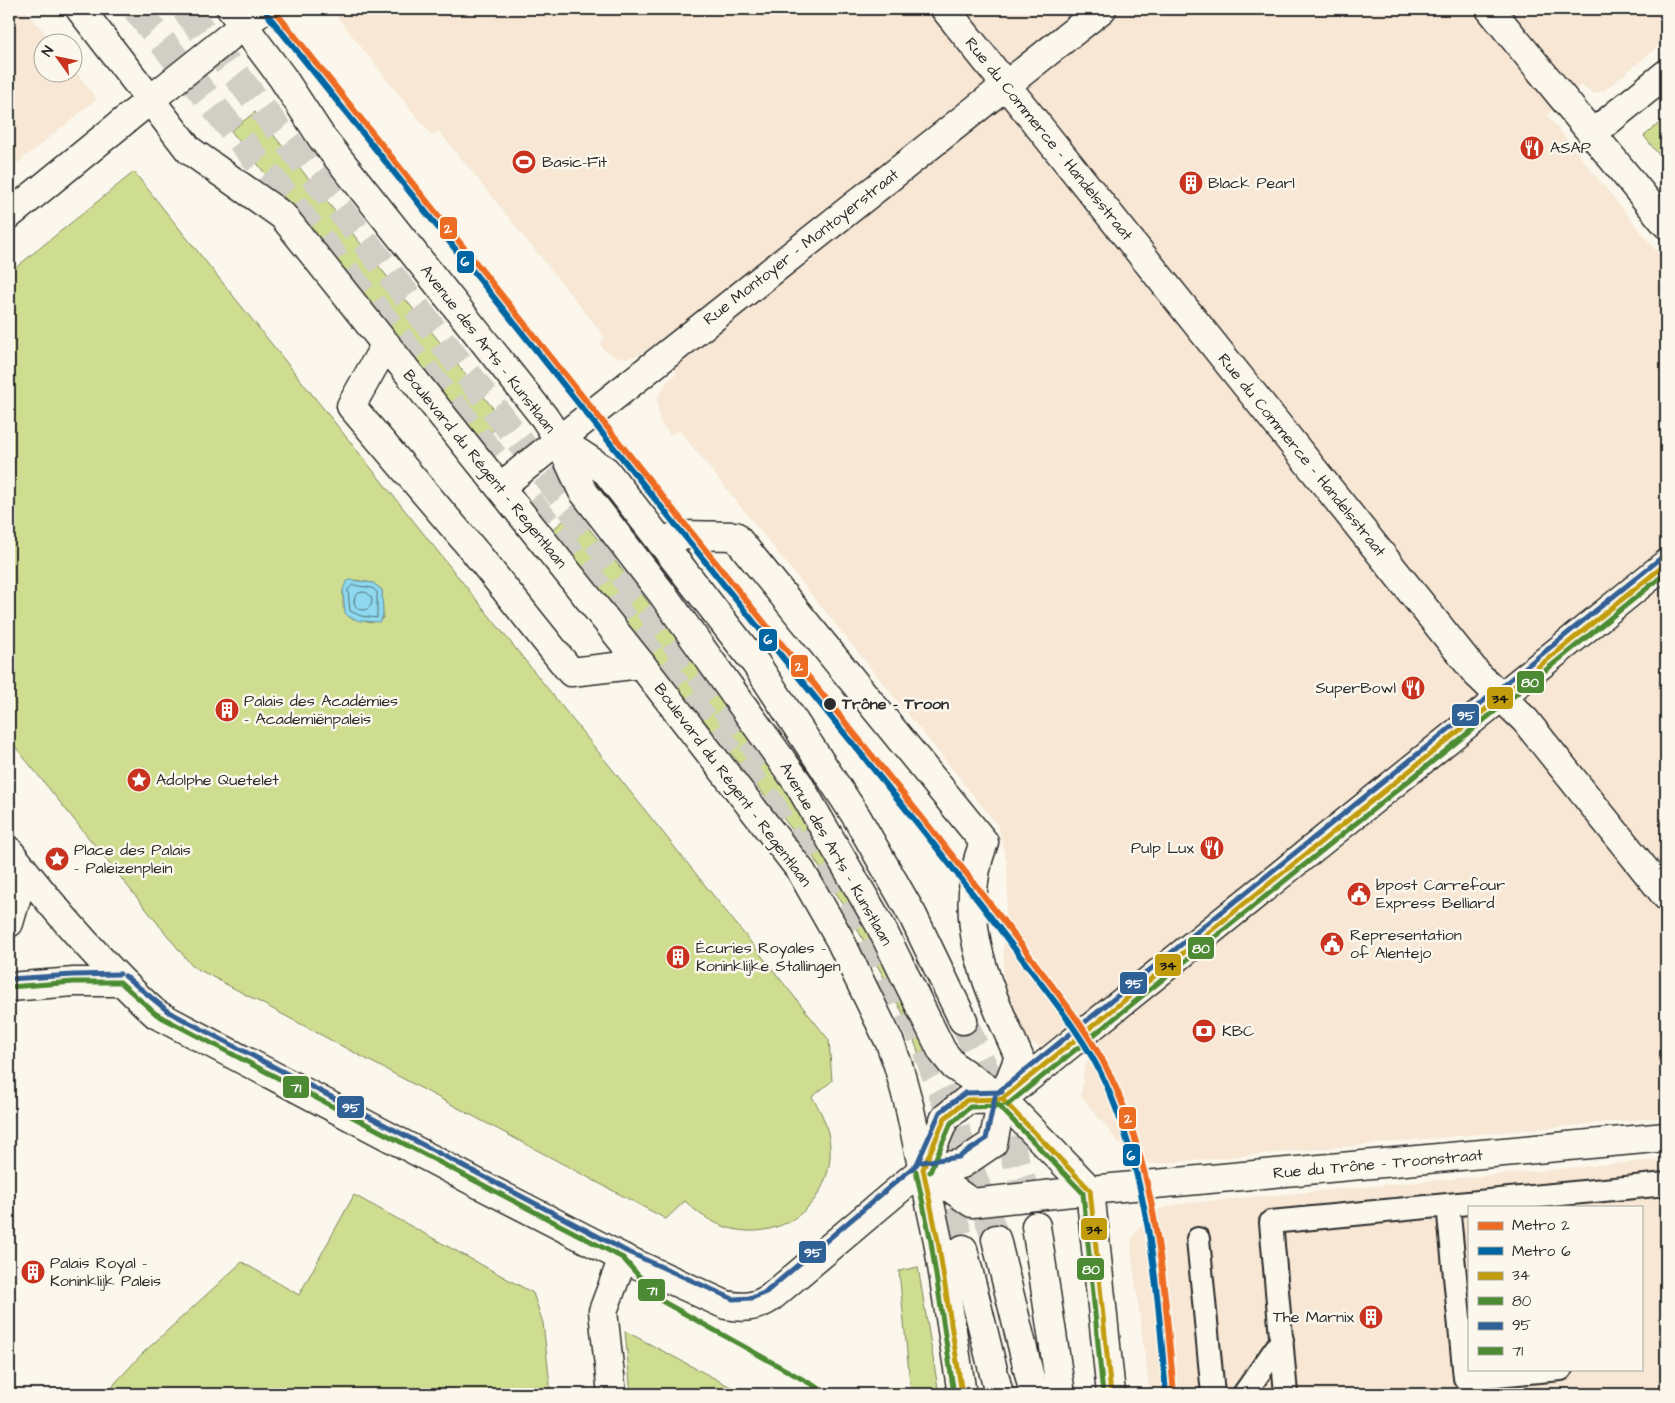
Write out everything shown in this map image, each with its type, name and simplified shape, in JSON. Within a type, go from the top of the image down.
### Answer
[{"type":"main road","name":"Boulevard du Régent - Regentlaan","points":[[80,9],[189,150],[283,216],[641,664],[800,871],[838,938],[890,1043],[909,1105],[938,1241],[962,1394]]},
{"type":"main road","name":"Rue du Commerce - Handelsstraat","points":[[945,9],[1477,674],[1525,720],[1666,896]]},
{"type":"main road","name":"Rue Montoyer - Montoyerstraat","points":[[500,487],[1102,9]]},
{"type":"main road","points":[[1490,9],[1666,224]]},
{"type":"main road","points":[[9,215],[150,100],[246,14]]},
{"type":"main road","name":"Avenue des Arts - Kunstlaan","points":[[246,14],[282,77],[322,138],[544,417],[559,440],[582,490],[664,596],[798,783],[880,925],[942,1051],[954,1066],[1002,1099],[1090,1190]]},
{"type":"main road","points":[[1592,134],[1666,74]]},
{"type":"main road","points":[[386,344],[351,406],[476,553],[571,672],[641,664]]},
{"type":"main road","points":[[559,440],[606,471],[756,664],[856,816],[913,916],[963,1020]]},
{"type":"main road","points":[[661,542],[680,535],[735,536],[984,842],[977,859],[972,904],[976,950],[1019,1057],[1002,1099],[993,1142],[962,1164],[923,1169]]},
{"type":"main road","points":[[17,861],[120,982],[156,1014],[623,1258],[726,1306],[741,1308],[757,1306],[770,1298],[826,1253],[923,1169],[945,1118],[967,1100],[1002,1099],[1401,780],[1501,695],[1666,564]]},
{"type":"main road","points":[[9,923],[17,861]]},
{"type":"main road","points":[[9,987],[74,982],[120,982]]},
{"type":"main road","name":"Rue du Trône - Troonstraat","points":[[923,1169],[972,1202],[1666,1137]]},
{"type":"main road","points":[[1090,1190],[1111,1394]]},
{"type":"main road","points":[[1036,1226],[1062,1394]]},
{"type":"main road","points":[[996,1239],[1034,1394]]},
{"type":"main road","points":[[963,1250],[999,1394]]},
{"type":"main road","points":[[612,1394],[603,1311],[623,1258]]},
{"type":"street","points":[[1286,1394],[1271,1222],[1448,1205],[1612,1198],[1666,1184]]},
{"type":"street","points":[[1448,1205],[1465,1378],[1550,1370]]},
{"type":"street","points":[[1198,1239],[1214,1394]]},
{"type":"street","points":[[1244,1394],[1282,1340]]},
{"type":"shaded area","points":[[9,9],[25,9],[44,32],[32,32],[32,82],[82,82],[82,80],[97,99],[9,170]]},
{"type":"shaded area","points":[[331,9],[1666,9],[1666,40],[1605,90],[1594,94],[1581,85],[1547,115],[1666,263],[1666,1117],[1155,1164],[1134,1161],[1081,1096],[1084,1068],[1089,1056],[1105,1035],[1116,1027],[1099,1002],[1041,1047],[1027,1041],[1003,990],[1004,927],[1008,894],[1007,862],[998,826],[679,430],[670,435],[660,422],[657,399],[666,383],[677,373],[653,345],[641,354],[627,358],[613,356],[603,349],[600,344],[605,337],[439,131],[432,136]]},
{"type":"shaded area","points":[[1666,1159],[1666,1394],[1150,1394],[1131,1249],[1132,1238],[1137,1230],[1153,1212],[1179,1204]]},
{"type":"green space","points":[[255,112],[504,422],[480,441],[231,131]]},
{"type":"green space","points":[[1666,118],[1666,164],[1644,136]]},
{"type":"green space","points":[[134,172],[829,1040],[832,1081],[812,1097],[828,1131],[829,1163],[820,1191],[801,1213],[776,1227],[747,1231],[716,1223],[685,1201],[666,1219],[192,966],[9,739],[9,273]],"holes":[[[354,580],[373,583],[382,590],[383,618],[371,623],[349,617],[343,607],[343,590]]]},
{"type":"green space","points":[[575,511],[721,693],[790,793],[869,930],[926,1049],[919,1054],[906,1019],[883,976],[848,912],[808,849],[551,531]]},
{"type":"green space","points":[[354,1195],[533,1293],[543,1323],[551,1394],[108,1394],[116,1382],[143,1353],[242,1262],[299,1295]]},
{"type":"green space","points":[[918,1267],[939,1394],[911,1394],[899,1271]]},
{"type":"green space","points":[[625,1331],[744,1394],[631,1394]]},
{"type":"water","points":[[350,580],[373,583],[382,590],[383,614],[380,622],[360,621],[349,617],[345,613],[343,590],[346,582]]},
{"type":"tunnel","points":[[136,9],[771,804],[797,854]]},
{"type":"tunnel","points":[[185,9],[773,769]]},
{"type":"tunnel","points":[[809,827],[922,1038],[996,1239]]},
{"type":"tunnel","points":[[963,1020],[992,1086],[1036,1226]]},
{"type":"tunnel","points":[[938,1168],[963,1249]]},
{"type":"metro line","name":"2","points":[[273,9],[941,842],[1080,1024],[1109,1073],[1125,1111],[1138,1150],[1156,1230],[1167,1312],[1174,1394]]},
{"type":"metro line","name":"6","points":[[267,14],[941,853],[1077,1032],[1097,1065],[1120,1119],[1142,1196],[1155,1274],[1166,1394]]},
{"type":"transit line","name":"95","points":[[997,1093],[1661,558]]},
{"type":"transit line","name":"34","points":[[1002,1099],[1666,564]]},
{"type":"transit line","name":"80","points":[[1007,1105],[1666,573]]},
{"type":"transit line","name":"95","points":[[9,979],[120,974]]},
{"type":"transit line","name":"95","points":[[125,976],[169,1012],[626,1251],[733,1299],[752,1298],[766,1292],[917,1164],[940,1112],[965,1093],[1002,1092]]},
{"type":"transit line","name":"71","points":[[9,987],[74,982],[120,982]]},
{"type":"transit line","name":"71","points":[[120,982],[156,1014],[165,1019],[623,1258],[660,1300],[829,1394]]},
{"type":"transit line","name":"95","points":[[922,1162],[959,1157],[986,1139],[995,1097]]},
{"type":"transit line","name":"34","points":[[1002,1099],[1090,1190],[1111,1394]]},
{"type":"transit line","name":"34","points":[[923,1169],[945,1118],[967,1100],[1002,1099]]},
{"type":"transit line","name":"80","points":[[997,1104],[1083,1193],[1103,1394]]},
{"type":"transit line","name":"80","points":[[930,1172],[951,1123],[970,1107],[1002,1106]]},
{"type":"transit line","name":"34","points":[[923,1169],[938,1241],[962,1394]]},
{"type":"transit line","name":"80","points":[[916,1171],[931,1242],[954,1394]]},
{"type":"place","name":"ASAP","points":[[1532,148]]},
{"type":"place","name":"Basic-Fit","points":[[524,162]]},
{"type":"place","name":"Black Pearl","points":[[1191,183]]},
{"type":"place","name":"SuperBowl","points":[[1413,688]]},
{"type":"place","name":"Trône - Troon","points":[[830,704]]},
{"type":"place","name":"Palais des Académies - Academiënpaleis","points":[[227,710]]},
{"type":"place","name":"Adolphe Quetelet","points":[[139,780]]},
{"type":"place","name":"Pulp Lux","points":[[1212,848]]},
{"type":"place","name":"Place des Palais - Paleizenplein","points":[[57,859]]},
{"type":"place","name":"bpost Carrefour Express Belliard","points":[[1359,894]]},
{"type":"place","name":"Representation of Alentejo","points":[[1332,944]]},
{"type":"place","name":"Écuries Royales - Koninklijke Stallingen","points":[[678,957]]},
{"type":"place","name":"KBC","points":[[1204,1031]]},
{"type":"place","name":"Palais Royal - Koninklijk Paleis","points":[[33,1272]]},
{"type":"place","name":"The Marnix","points":[[1371,1317]]}]
